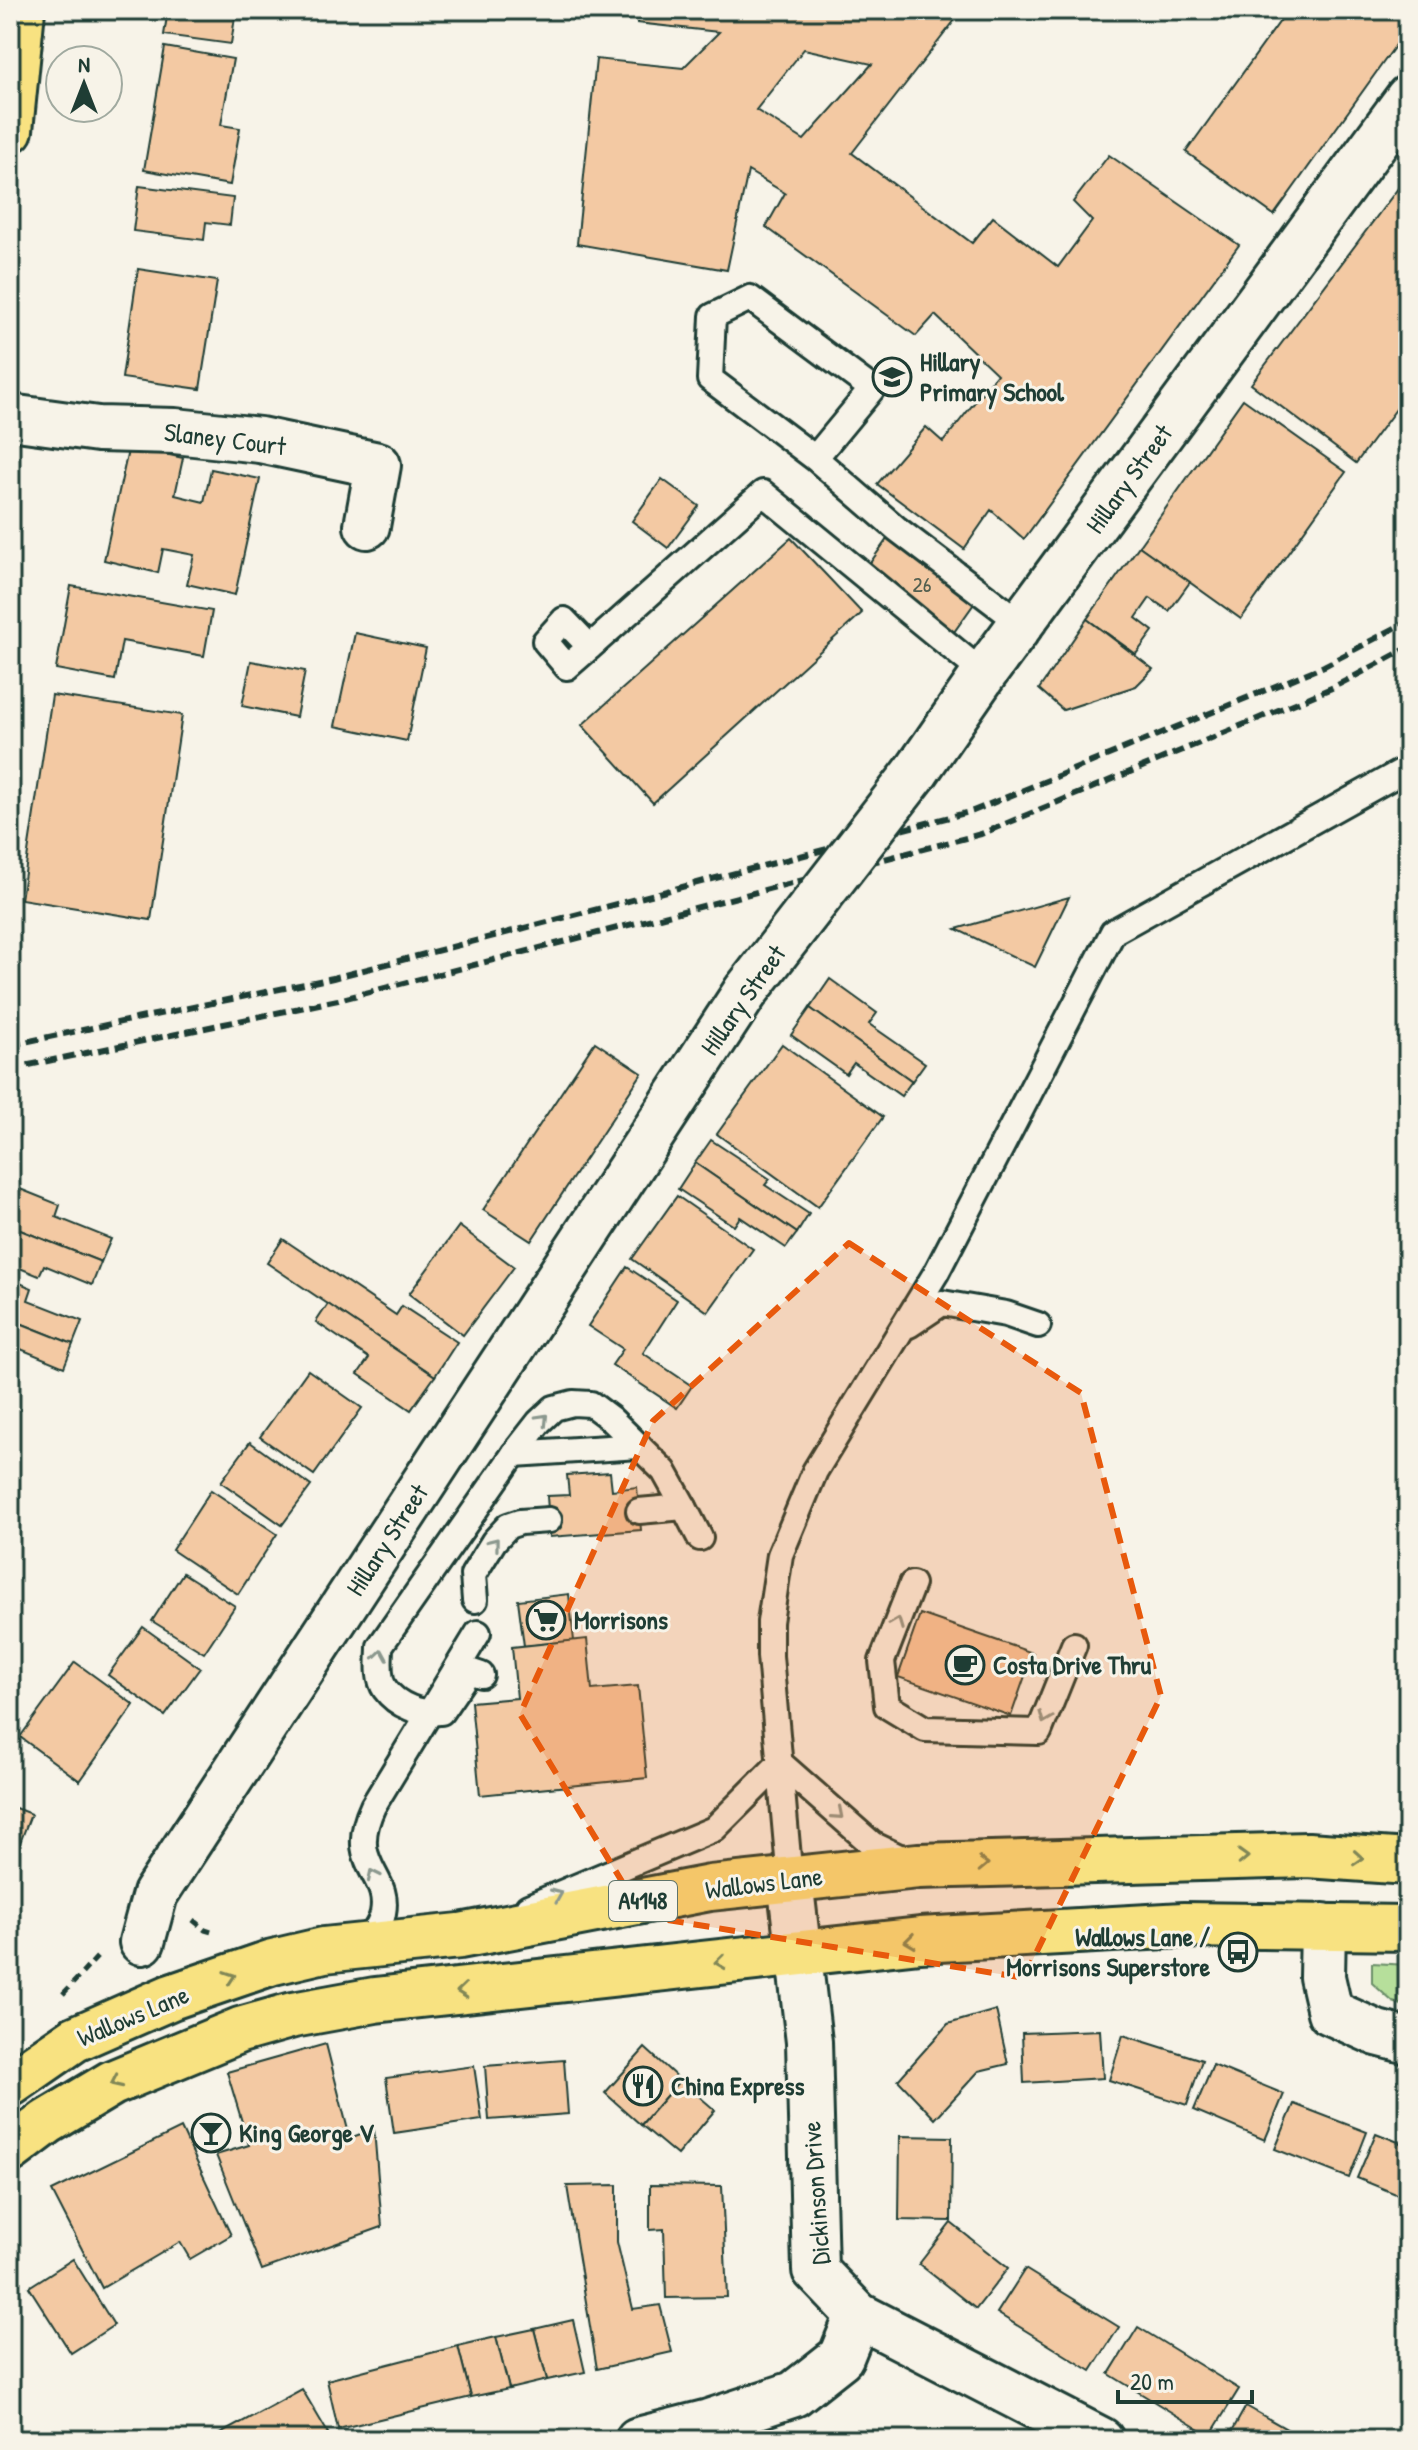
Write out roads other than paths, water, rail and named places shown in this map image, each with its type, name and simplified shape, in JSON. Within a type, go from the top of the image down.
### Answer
[{"type":"highway","points":[[10,130],[22,10]]},
{"type":"highway","name":"Wallows Lane","points":[[10,2084],[75,2039],[142,2009],[273,1962],[345,1948],[460,1936],[710,1888],[918,1866],[1308,1855],[1408,1862]]},
{"type":"highway","name":"Wallows Lane","points":[[10,2150],[47,2122],[112,2083],[240,2030],[293,2015],[375,2000],[920,1940],[1153,1927],[1408,1928]]},
{"type":"highway","points":[[338,2006],[345,1948]]},
{"type":"highway","points":[[142,2009],[158,2064]]},
{"type":"street","name":"Hillary Street","points":[[123,1946],[746,991],[916,772],[984,674],[1408,98]]},
{"type":"street","name":"Slaney Court","points":[[10,417],[98,429],[175,431],[260,440],[378,465],[367,526]]},
{"type":"street","name":"Dickinson Drive","points":[[790,1880],[809,2042],[815,2270],[858,2315],[1101,2440]]},
{"type":"street","points":[[1323,1926],[1322,1977],[1330,2012],[1377,2033],[1408,2041]]},
{"type":"street","points":[[638,2440],[709,2422],[794,2394],[841,2357],[858,2315]]},
{"type":"lane","points":[[815,458],[872,389],[750,298],[713,316],[710,379],[815,458],[897,529],[1022,624]]},
{"type":"lane","points":[[590,647],[763,493],[984,674]]},
{"type":"lane","points":[[790,1880],[770,1622],[780,1555],[815,1471],[936,1273],[1113,932],[1408,768]]},
{"type":"lane","points":[[901,1331],[942,1303],[1006,1314],[1038,1325]]},
{"type":"lane","points":[[481,1675],[469,1671],[441,1712],[429,1714],[404,1705],[384,1689],[379,1667],[380,1646],[514,1454],[554,1408],[573,1403],[591,1404],[611,1419],[664,1471],[700,1538]]},
{"type":"lane","points":[[514,1454],[639,1446]]},
{"type":"lane","points":[[639,1511],[684,1507]]},
{"type":"lane","points":[[475,1600],[473,1575],[494,1541],[508,1526],[549,1520]]},
{"type":"lane","points":[[912,1584],[882,1661],[887,1706],[925,1729],[1039,1732],[1074,1645]]},
{"type":"lane","points":[[345,1948],[381,1919],[384,1908],[379,1885],[367,1864],[362,1846],[364,1825],[478,1633]]},
{"type":"lane","points":[[780,1763],[872,1844],[918,1866]]},
{"type":"lane","points":[[460,1936],[714,1829],[780,1763]]},
{"type":"railway","points":[[10,1045],[333,978],[973,811],[1324,666],[1408,621]]},
{"type":"railway","points":[[10,1069],[338,1000],[981,834],[1334,687],[1408,648]]},
{"type":"place","name":"Hillary Primary School","points":[[892,377]]},
{"type":"place","name":"Morrisons","points":[[546,1620]]},
{"type":"place","name":"Costa Drive Thru","points":[[965,1665]]},
{"type":"place","name":"Wallows Lane / Morrisons Superstore","points":[[1238,1952]]},
{"type":"place","name":"China Express","points":[[643,2086]]},
{"type":"place","name":"King George V","points":[[211,2133]]}]
